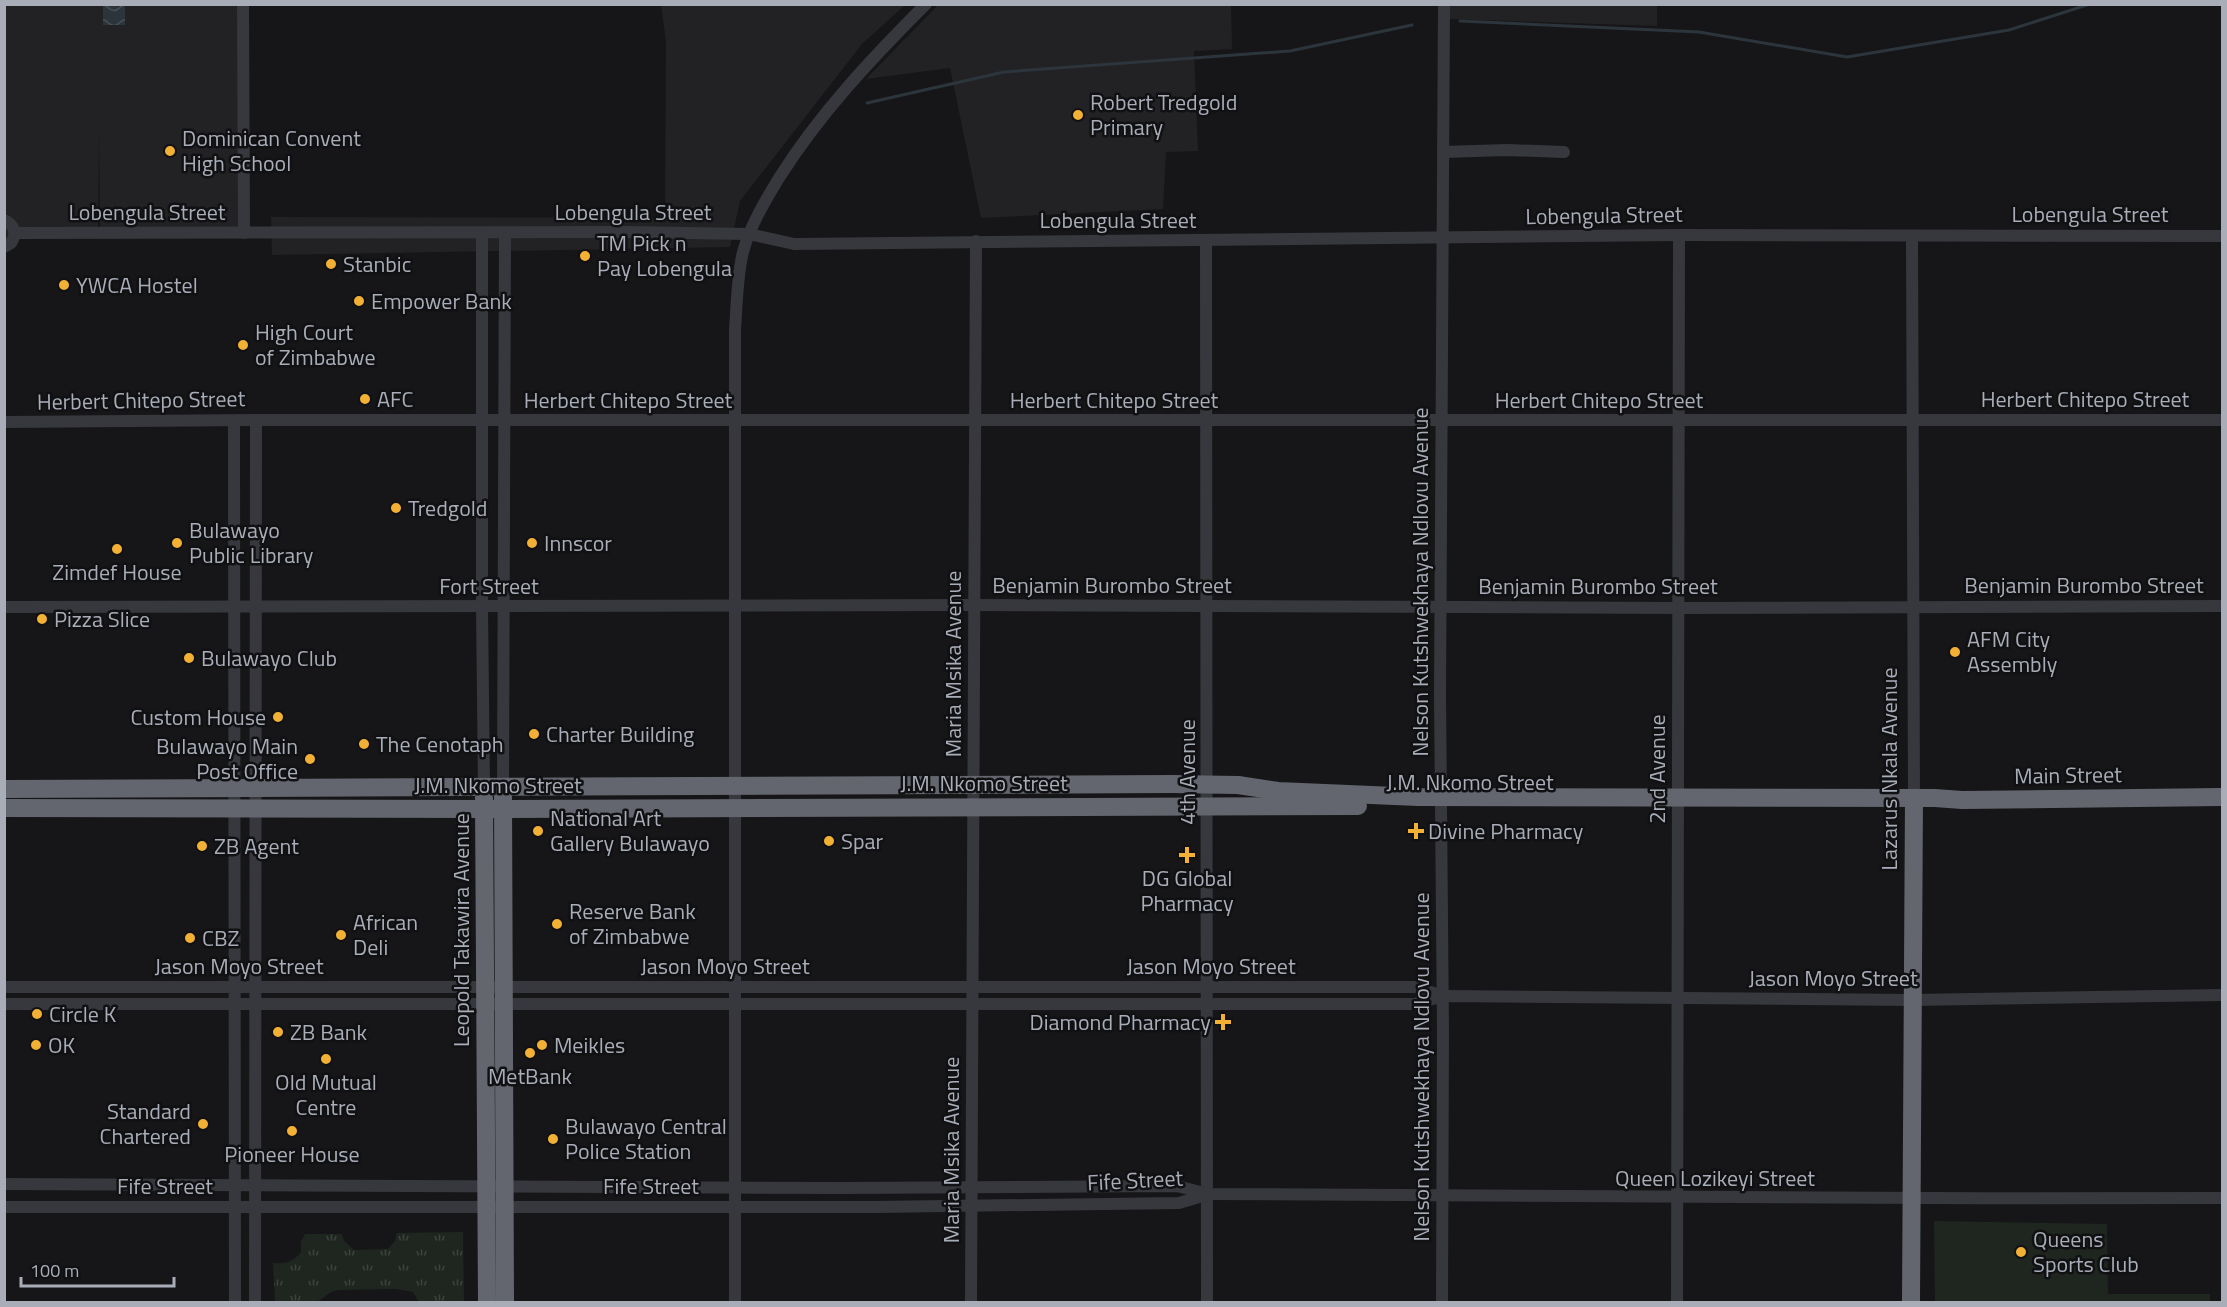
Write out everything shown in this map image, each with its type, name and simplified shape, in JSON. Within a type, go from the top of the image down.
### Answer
[{"type":"highway","name":"J.M. Nkomo Street","points":[[4,789],[1208,784],[1238,785],[1285,792],[1442,802]]},
{"type":"highway","name":"Leopold Takawira Avenue","points":[[503,786],[505,1302]]},
{"type":"highway","name":"Leopold Takawira Avenue","points":[[484,787],[487,1302]]},
{"type":"highway","name":"Main Street","points":[[1914,802],[2223,797]]},
{"type":"highway","name":"J.M. Nkomo Street","points":[[4,808],[735,811],[1442,802],[1914,802]]},
{"type":"highway","name":"Lazarus Nkala Avenue","points":[[1911,1302],[1914,802]]},
{"type":"street","points":[[243,4],[244,233]]},
{"type":"street","points":[[735,1302],[735,329],[739,274],[748,234],[769,194],[813,128],[860,72],[926,4]]},
{"type":"street","name":"Nelson Kutshwekhaya Ndlovu Avenue","points":[[1442,1302],[1443,996],[1440,607],[1444,4]]},
{"type":"street","points":[[1443,152],[1507,150],[1564,152]]},
{"type":"street","points":[[4,220],[13,227],[15,233],[11,243],[4,248]]},
{"type":"street","name":"Lobengula Street","points":[[15,233],[748,234],[794,244],[1679,235],[2223,236]]},
{"type":"street","name":"Leopold Takawira Avenue","points":[[482,233],[484,787]]},
{"type":"street","name":"Leopold Takawira Avenue","points":[[503,786],[505,233]]},
{"type":"street","name":"2nd Avenue","points":[[1677,1302],[1679,235]]},
{"type":"street","name":"Lazarus Nkala Avenue","points":[[1912,236],[1914,802]]},
{"type":"street","name":"4th Avenue","points":[[1206,240],[1208,1302]]},
{"type":"street","name":"Maria Msika Avenue","points":[[971,1302],[976,241]]},
{"type":"street","points":[[255,1302],[256,420]]},
{"type":"street","name":"Herbert Chitepo Street","points":[[4,423],[256,420],[2223,420]]},
{"type":"street","points":[[234,421],[235,1302]]},
{"type":"street","name":"Benjamin Burombo Street","points":[[974,605],[1678,608],[2223,606]]},
{"type":"street","name":"Fort Street","points":[[4,607],[974,605]]},
{"type":"street","name":"Jason Moyo Street","points":[[4,987],[255,987],[504,995],[735,987],[1415,987],[1443,996]]},
{"type":"street","name":"Jason Moyo Street","points":[[4,1004],[255,1004],[485,995],[735,1004],[1415,1004],[1443,996],[1912,1000],[2223,995]]},
{"type":"street","name":"Fife Street","points":[[4,1184],[1177,1186],[1208,1194]]},
{"type":"street","name":"Fife Street","points":[[4,1207],[971,1206],[1179,1203],[1208,1194]]},
{"type":"street","name":"Queen Lozikeyi Street","points":[[1208,1194],[1678,1199],[2223,1197]]},
{"type":"shaded area","name":"Dominican Convent High School","points":[[5,5],[241,5],[241,231],[100,230],[99,133],[98,231],[13,232],[5,246]]},
{"type":"shaded area","points":[[661,5],[905,5],[862,44],[740,201],[730,247],[272,255],[271,217],[665,218],[666,42]]},
{"type":"shaded area","name":"Robert Tredgold Primary","points":[[938,5],[1231,5],[1232,49],[1194,51],[1198,151],[1166,152],[1163,209],[981,218],[950,68],[866,79]]},
{"type":"shaded area","points":[[1448,5],[1657,5],[1657,26],[1448,19]]},
{"type":"green space","name":"Queens Sports Club","points":[[1934,1221],[2107,1224],[2108,1294],[2210,1294],[2210,1302],[1935,1302]]},
{"type":"green space","points":[[463,1232],[464,1302],[419,1302],[413,1292],[396,1289],[339,1290],[331,1292],[317,1302],[275,1302],[273,1263],[285,1263],[295,1258],[301,1252],[301,1242],[305,1234],[342,1234],[344,1241],[354,1250],[388,1249],[395,1241],[397,1233]]},
{"type":"water","points":[[103,5],[125,5],[125,25],[103,25]]},
{"type":"waterway","points":[[1460,21],[1699,32],[1847,57],[2009,30],[2090,4]]},
{"type":"waterway","points":[[867,103],[1004,72],[1290,51],[1412,25]]},
{"type":"place","name":"Robert Tredgold Primary","points":[[1078,115]]},
{"type":"place","name":"Dominican Convent High School","points":[[170,151]]},
{"type":"place","name":"TM Pick n Pay Lobengula","points":[[585,256]]},
{"type":"place","name":"Stanbic","points":[[331,264]]},
{"type":"place","name":"YWCA Hostel","points":[[64,285]]},
{"type":"place","name":"Empower Bank","points":[[359,301]]},
{"type":"place","name":"High Court of Zimbabwe","points":[[243,345]]},
{"type":"place","name":"AFC","points":[[365,399]]},
{"type":"place","name":"Tredgold","points":[[396,508]]},
{"type":"place","name":"Bulawayo Public Library","points":[[177,543]]},
{"type":"place","name":"Innscor","points":[[532,543]]},
{"type":"place","name":"Zimdef House","points":[[117,549]]},
{"type":"place","name":"Pizza Slice","points":[[42,619]]},
{"type":"place","name":"AFM City Assembly","points":[[1955,652]]},
{"type":"place","name":"Bulawayo Club","points":[[189,658]]},
{"type":"place","name":"Custom House","points":[[278,717]]},
{"type":"place","name":"Charter Building","points":[[534,734]]},
{"type":"place","name":"The Cenotaph","points":[[364,744]]},
{"type":"place","name":"Bulawayo Main Post Office","points":[[310,759]]},
{"type":"place","name":"National Art Gallery Bulawayo","points":[[538,831]]},
{"type":"place","name":"Divine Pharmacy","points":[[1416,831]]},
{"type":"place","name":"Spar","points":[[829,841]]},
{"type":"place","name":"ZB Agent","points":[[202,846]]},
{"type":"place","name":"DG Global Pharmacy","points":[[1187,855]]},
{"type":"place","name":"Reserve Bank of Zimbabwe","points":[[557,924]]},
{"type":"place","name":"African Deli","points":[[341,935]]},
{"type":"place","name":"CBZ","points":[[190,938]]},
{"type":"place","name":"Circle K","points":[[37,1014]]},
{"type":"place","name":"Diamond Pharmacy","points":[[1223,1022]]},
{"type":"place","name":"ZB Bank","points":[[278,1032]]},
{"type":"place","name":"OK","points":[[36,1045]]},
{"type":"place","name":"Meikles","points":[[542,1045]]},
{"type":"place","name":"MetBank","points":[[530,1053]]},
{"type":"place","name":"Old Mutual Centre","points":[[326,1059]]},
{"type":"place","name":"Standard Chartered","points":[[203,1124]]},
{"type":"place","name":"Pioneer House","points":[[292,1131]]},
{"type":"place","name":"Bulawayo Central Police Station","points":[[553,1139]]},
{"type":"place","name":"Queens Sports Club","points":[[2021,1252]]}]
